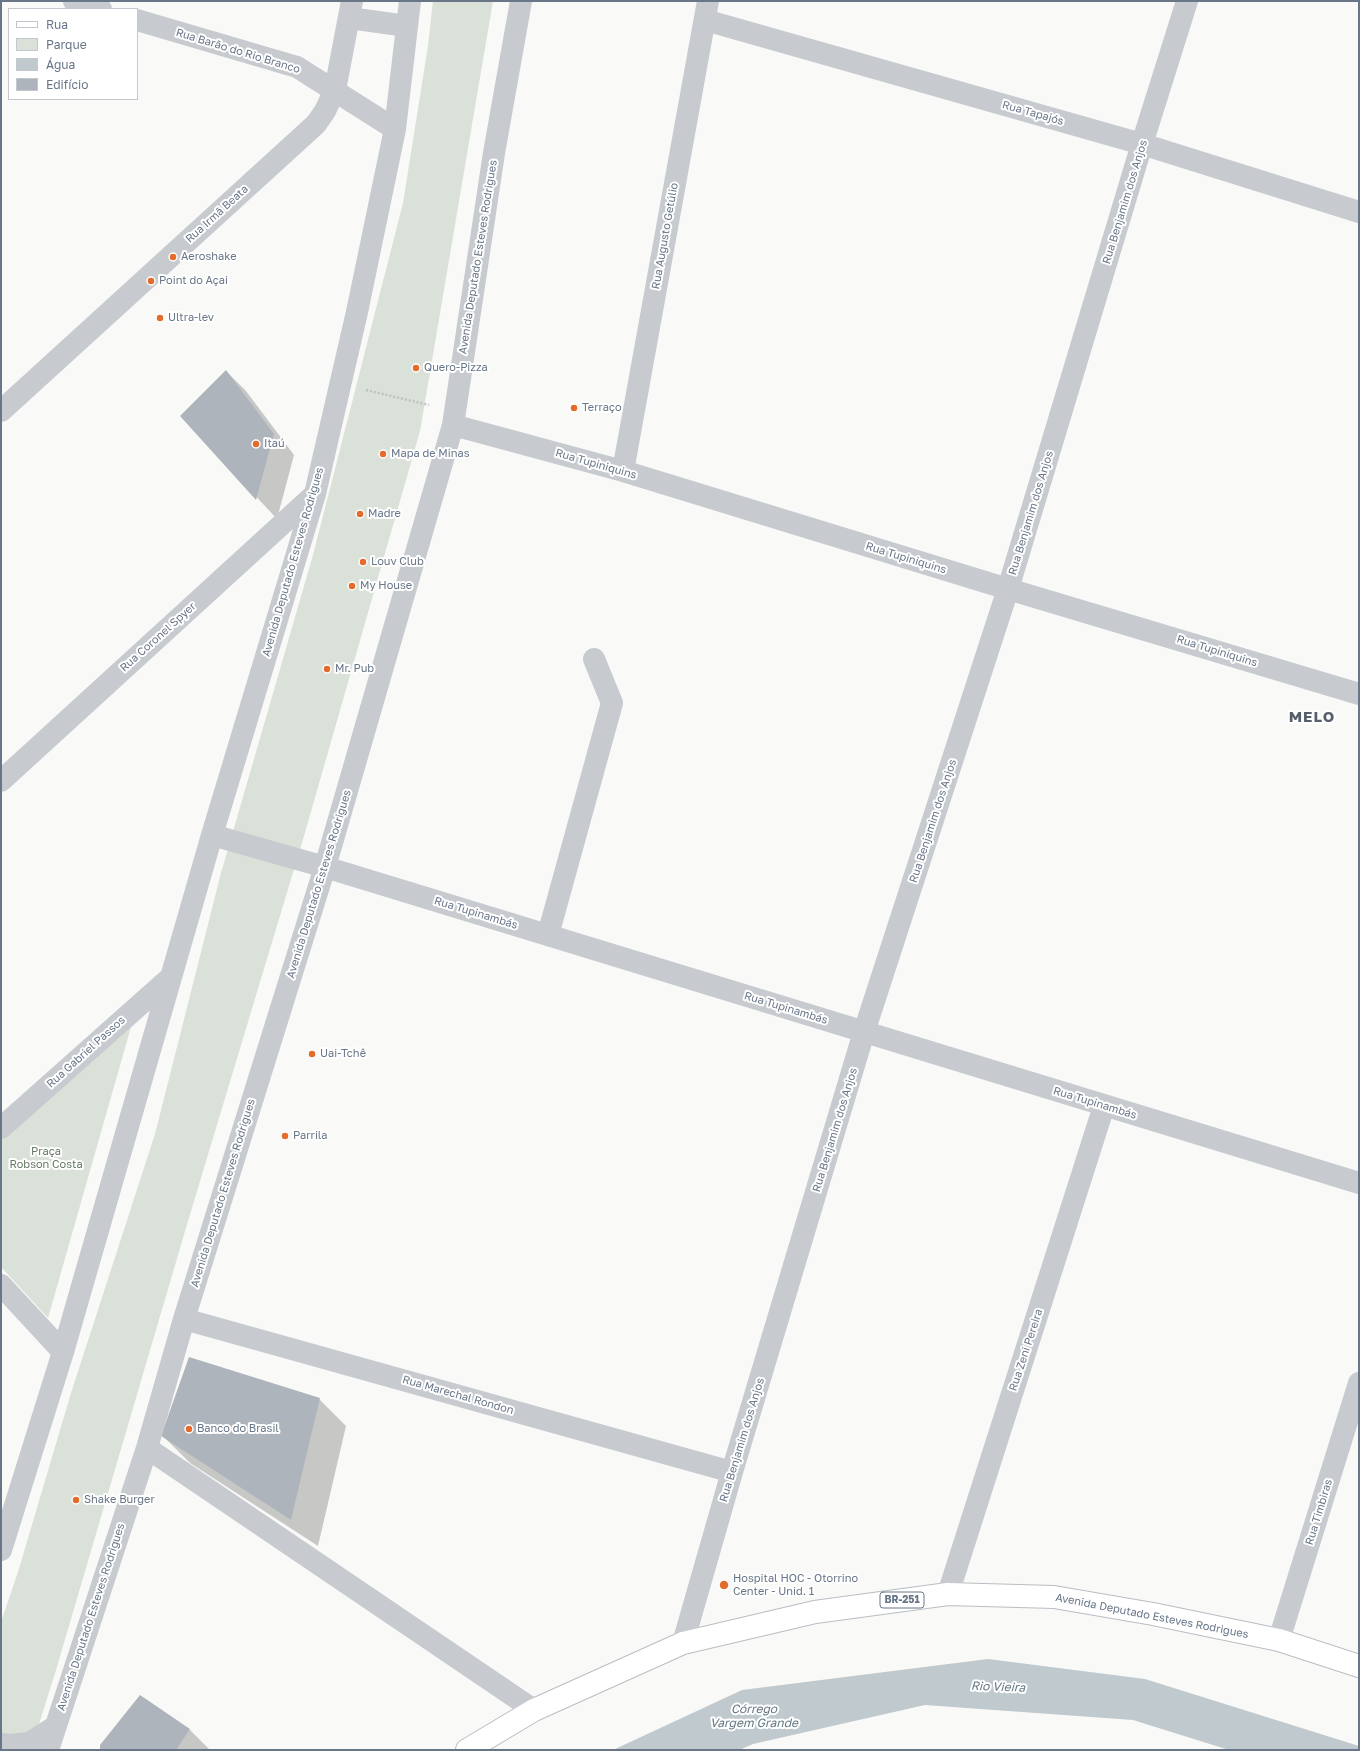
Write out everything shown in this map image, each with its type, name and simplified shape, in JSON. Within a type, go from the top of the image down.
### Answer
[{"type":"main road","name":"Avenida Deputado Esteves Rodrigues","points":[[467,1750],[534,1710],[683,1643],[815,1612],[948,1594],[1054,1598],[1153,1614],[1278,1640],[1359,1666]]},
{"type":"street","points":[[74,1],[98,8]]},
{"type":"street","name":"Avenida Deputado Esteves Rodrigues","points":[[1,1550],[63,1352],[212,835],[315,494],[357,312],[395,129],[410,1]]},
{"type":"street","name":"Avenida Deputado Esteves Rodrigues","points":[[48,1750],[147,1448],[184,1319],[325,867],[453,425],[494,153],[521,1]]},
{"type":"street","name":"Rua Benjamim dos Anjos","points":[[683,1643],[732,1472],[864,1032],[1008,589],[1142,144],[1187,1]]},
{"type":"street","points":[[350,9],[407,26]]},
{"type":"street","name":"Rua Irmã Beata","points":[[1,411],[316,124],[325,111],[335,90],[350,9]]},
{"type":"street","name":"Rua Tapajós","points":[[706,10],[1359,212]]},
{"type":"street","name":"Rua Augusto Getúlio","points":[[623,471],[706,10]]},
{"type":"street","name":"Rua Barão do Rio Branco","points":[[138,20],[297,67],[395,129]]},
{"type":"street","name":"Rua Tupiniquins","points":[[453,425],[623,471],[1008,589],[1359,694]]},
{"type":"street","name":"Rua Coronel Spyer","points":[[1,781],[315,494]]},
{"type":"street","points":[[548,935],[612,703],[594,659]]},
{"type":"street","name":"Rua Tupinambás","points":[[212,835],[325,867],[1359,1183]]},
{"type":"street","name":"Rua Gabriel Passos","points":[[1,1128],[171,977]]},
{"type":"street","name":"Rua Zeni Pereira","points":[[948,1594],[1104,1106]]},
{"type":"street","points":[[1,1285],[63,1352]]},
{"type":"street","name":"Rua Marechal Rondon","points":[[184,1319],[732,1472]]},
{"type":"street","name":"Rua Timbiras","points":[[1278,1640],[1359,1383]]},
{"type":"street","points":[[147,1448],[534,1710]]},
{"type":"street","points":[[1,1744],[10,1745],[29,1743],[56,1726]]},
{"type":"path","points":[[366,390],[429,405]]},
{"type":"green space","points":[[433,1],[493,1],[420,431],[304,836],[31,1750],[1,1750],[1,1622],[18,1572],[71,1393],[155,1134],[221,873],[313,555],[403,203],[428,46]]},
{"type":"green space","name":"Praça Robson Costa","points":[[131,1027],[48,1318],[1,1267],[1,1136]]},
{"type":"water","name":"Córrego Vargem Grande","points":[[988,1659],[1145,1679],[1359,1746],[1359,1750],[1229,1750],[1133,1720],[925,1705],[753,1744],[739,1750],[613,1750],[742,1690]]},
{"type":"building","points":[[226,370],[274,434],[256,500],[180,416]]},
{"type":"building","points":[[189,1357],[320,1398],[291,1520],[161,1436]]},
{"type":"building","points":[[140,1695],[190,1729],[176,1750],[100,1750],[100,1745]]},
{"type":"place","name":"Aeroshake","points":[[173,257]]},
{"type":"place","name":"Point do Açai","points":[[151,281]]},
{"type":"place","name":"Ultra-lev","points":[[160,318]]},
{"type":"place","name":"Quero-Pizza","points":[[416,368]]},
{"type":"place","name":"Terraço","points":[[574,408]]},
{"type":"place","name":"Itaú","points":[[256,444]]},
{"type":"place","name":"Mapa de Minas","points":[[383,454]]},
{"type":"place","name":"Madre","points":[[360,514]]},
{"type":"place","name":"Louv Club","points":[[363,562]]},
{"type":"place","name":"My House","points":[[352,586]]},
{"type":"place","name":"Mr. Pub","points":[[327,669]]},
{"type":"place","name":"Uai-Tchê","points":[[312,1054]]},
{"type":"place","name":"Parrila","points":[[285,1136]]},
{"type":"place","name":"Banco do Brasil","points":[[189,1429]]},
{"type":"place","name":"Shake Burger","points":[[76,1500]]},
{"type":"place","name":"Hospital HOC - Otorrino Center - Unid. 1","points":[[724,1585]]},
{"type":"district","name":"MELO","points":[[1312,717]]},
{"type":"water label","name":"Rio Vieira","points":[[998,1687]]}]
